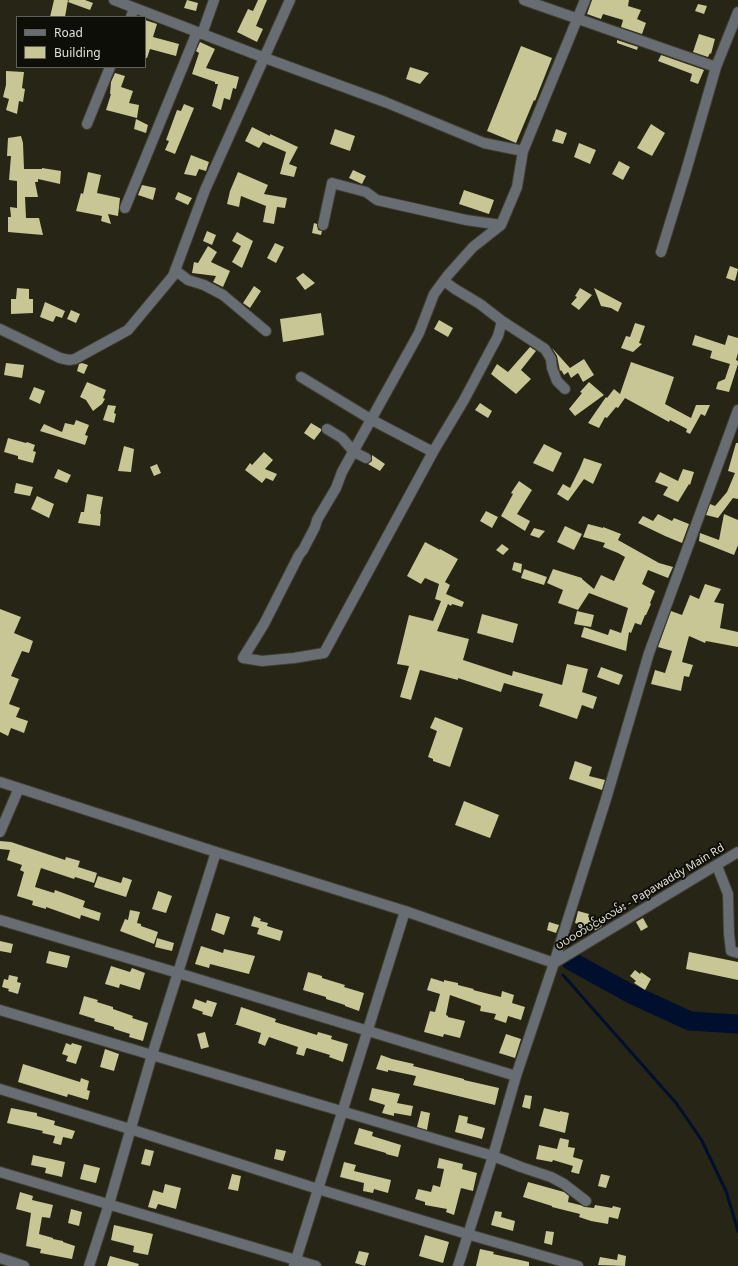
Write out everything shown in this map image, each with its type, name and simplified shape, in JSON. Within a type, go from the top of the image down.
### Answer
[{"type":"street","points":[[114,0],[133,12],[146,16]]},
{"type":"street","points":[[125,208],[214,0]]},
{"type":"street","points":[[0,329],[60,358],[69,360],[75,359],[128,330],[173,276],[205,190],[290,0]]},
{"type":"street","points":[[524,0],[716,67]]},
{"type":"street","points":[[502,320],[498,336],[324,653],[262,661],[244,658],[264,624],[315,527],[317,520],[336,488],[342,472],[419,333],[434,294],[473,247],[501,225],[517,187],[523,151],[585,0]]},
{"type":"street","points":[[661,252],[716,67],[738,12]]},
{"type":"street","points":[[146,16],[199,33],[385,102],[484,143],[523,151]]},
{"type":"street","points":[[87,124],[110,68]]},
{"type":"street","points":[[323,225],[332,183],[366,192],[378,200],[466,220],[501,225]]},
{"type":"street","points":[[175,270],[188,280],[204,285],[223,295],[266,331]]},
{"type":"street","points":[[444,281],[455,290],[480,304],[545,349],[551,359],[552,368],[557,381],[565,389]]},
{"type":"street","points":[[0,318],[0,337]]},
{"type":"street","points":[[301,377],[372,420],[433,452]]},
{"type":"street","points":[[458,1266],[493,1156],[516,1076],[554,963],[606,799],[649,653],[738,410]]},
{"type":"street","points":[[327,429],[342,438],[354,452],[366,458]]},
{"type":"street","points":[[0,782],[405,911],[554,963]]},
{"type":"street","points":[[0,832],[19,788]]},
{"type":"street","points":[[89,1266],[109,1204],[152,1055],[216,852]]},
{"type":"street","name":"ပပဝတီပင်မလမ်း - Papawaddy Main Rd","points":[[554,963],[738,852]]},
{"type":"street","points":[[717,866],[728,894],[731,951],[738,953]]},
{"type":"street","points":[[295,1263],[405,911]]},
{"type":"street","points":[[0,920],[516,1076]]},
{"type":"street","points":[[0,1010],[493,1156],[551,1177],[564,1184],[586,1201]]},
{"type":"street","points":[[0,1089],[318,1189],[578,1266]]},
{"type":"street","points":[[0,1172],[109,1204],[295,1263],[316,1266]]},
{"type":"street","points":[[0,1258],[24,1266]]},
{"type":"building","points":[[54,0],[68,0],[65,16],[50,16]]},
{"type":"building","points":[[69,0],[85,0],[93,3],[90,10],[68,2]]},
{"type":"building","points":[[187,0],[198,3],[196,11],[184,8]]},
{"type":"building","points":[[258,0],[267,0],[256,26],[263,29],[257,42],[237,32],[248,9],[253,11]]},
{"type":"building","points":[[592,0],[629,0],[628,6],[641,10],[637,19],[646,23],[642,34],[621,27],[623,20],[603,14],[601,19],[587,14]]},
{"type":"building","points":[[698,4],[707,6],[704,14],[695,11]]},
{"type":"building","points":[[146,20],[157,24],[153,37],[179,44],[176,56],[150,49],[147,58]]},
{"type":"building","points":[[699,34],[715,39],[711,54],[710,53],[708,57],[693,52]]},
{"type":"building","points":[[617,40],[638,47],[637,50],[617,43]]},
{"type":"building","points":[[200,42],[215,49],[206,68],[239,77],[236,89],[233,88],[230,100],[224,98],[221,110],[212,106],[218,84],[192,74],[199,53],[196,51]]},
{"type":"building","points":[[521,46],[552,58],[516,143],[487,131]]},
{"type":"building","points":[[661,55],[704,70],[698,84],[690,81],[692,74],[658,61]]},
{"type":"building","points":[[410,67],[429,73],[420,84],[406,79]]},
{"type":"building","points":[[6,71],[24,72],[22,88],[25,89],[23,102],[19,101],[17,114],[6,110],[9,99],[3,97],[6,85]]},
{"type":"building","points":[[115,73],[125,76],[121,87],[133,91],[129,103],[139,105],[137,118],[106,110],[111,94],[111,82]]},
{"type":"building","points":[[184,104],[194,108],[175,154],[165,150],[169,141],[166,140],[177,110],[181,111]]},
{"type":"building","points":[[136,119],[148,125],[146,133],[134,129]]},
{"type":"building","points":[[651,124],[665,133],[652,156],[637,148]]},
{"type":"building","points":[[252,127],[298,147],[289,164],[297,167],[294,177],[280,174],[286,152],[263,142],[259,148],[245,141]]},
{"type":"building","points":[[335,129],[355,136],[350,151],[330,144]]},
{"type":"building","points":[[556,129],[567,133],[563,144],[552,141]]},
{"type":"building","points":[[21,136],[23,143],[24,169],[42,168],[61,171],[60,184],[38,179],[38,182],[35,182],[38,197],[25,197],[26,218],[39,218],[43,235],[8,232],[8,217],[11,217],[10,207],[17,208],[17,181],[9,180],[11,156],[7,156],[8,138]]},
{"type":"building","points":[[579,143],[596,150],[590,164],[574,157]]},
{"type":"building","points":[[191,155],[209,162],[206,171],[199,169],[196,176],[184,174]]},
{"type":"building","points":[[619,161],[630,167],[623,180],[612,174]]},
{"type":"building","points":[[353,170],[366,176],[362,184],[349,178]]},
{"type":"building","points":[[88,172],[101,175],[97,193],[120,198],[118,216],[108,214],[111,224],[101,221],[102,216],[76,211],[81,193],[83,194]]},
{"type":"building","points":[[238,172],[268,185],[264,194],[287,198],[285,208],[277,207],[274,224],[263,222],[266,206],[241,196],[239,207],[227,204],[230,191]]},
{"type":"building","points":[[142,185],[156,188],[153,200],[138,195]]},
{"type":"building","points":[[464,190],[494,200],[489,214],[459,204]]},
{"type":"building","points":[[178,192],[192,198],[188,205],[175,199]]},
{"type":"building","points":[[314,223],[317,224],[318,230],[322,231],[321,235],[312,233]]},
{"type":"building","points":[[207,231],[216,235],[212,245],[203,241]]},
{"type":"building","points":[[237,232],[253,241],[242,268],[232,262],[241,246],[232,241]]},
{"type":"building","points":[[275,243],[284,247],[276,263],[267,258]]},
{"type":"building","points":[[208,246],[217,252],[211,262],[230,271],[223,287],[213,282],[216,276],[192,273],[194,262],[198,263]]},
{"type":"building","points":[[730,266],[738,269],[735,281],[726,278]]},
{"type":"building","points":[[303,273],[315,283],[305,290],[296,278]]},
{"type":"building","points":[[254,286],[261,291],[250,308],[243,303]]},
{"type":"building","points":[[17,288],[29,289],[29,299],[33,299],[33,313],[11,314],[11,299],[16,299]]},
{"type":"building","points":[[580,288],[592,295],[579,310],[571,304],[577,297],[575,296]]},
{"type":"building","points":[[594,288],[622,303],[618,312],[611,308],[601,306]]},
{"type":"building","points":[[45,302],[65,311],[62,318],[56,316],[53,322],[40,317]]},
{"type":"building","points":[[71,310],[80,314],[76,323],[67,319]]},
{"type":"building","points":[[321,313],[324,335],[283,342],[280,319]]},
{"type":"building","points":[[439,320],[453,328],[448,337],[434,329]]},
{"type":"building","points":[[635,323],[645,326],[639,343],[642,344],[633,352],[621,348],[626,336],[630,337]]},
{"type":"building","points":[[695,335],[725,345],[728,335],[738,338],[738,353],[736,360],[738,361],[738,364],[729,392],[716,389],[718,382],[725,379],[730,364],[710,358],[712,351],[692,345]]},
{"type":"building","points":[[530,347],[536,351],[521,370],[531,379],[516,394],[491,374],[497,364],[508,372]]},
{"type":"building","points":[[552,348],[570,368],[584,359],[594,375],[583,382],[578,373],[571,378],[568,372],[564,375],[561,370],[560,371],[557,356]]},
{"type":"building","points":[[631,362],[674,377],[665,404],[691,418],[696,405],[710,405],[705,416],[701,414],[690,434],[686,432],[687,429],[670,420],[669,422],[625,398],[618,408],[616,407],[607,418],[605,417],[599,428],[588,423],[606,397],[607,398],[614,389],[620,394]]},
{"type":"building","points":[[6,363],[24,365],[22,378],[4,375]]},
{"type":"building","points":[[82,363],[88,365],[84,374],[77,371],[79,364]]},
{"type":"building","points":[[87,382],[106,390],[103,398],[105,399],[102,404],[93,411],[86,400],[80,397]]},
{"type":"building","points":[[589,382],[604,395],[575,416],[569,409],[582,393],[580,392]]},
{"type":"building","points":[[34,387],[45,391],[40,404],[29,399]]},
{"type":"building","points":[[480,403],[492,411],[488,418],[475,410]]},
{"type":"building","points":[[108,405],[116,406],[114,423],[103,420]]},
{"type":"building","points":[[76,420],[89,425],[85,435],[88,436],[85,445],[40,431],[44,424],[62,432],[65,423],[74,425]]},
{"type":"building","points":[[311,423],[321,429],[314,440],[304,433]]},
{"type":"building","points":[[8,438],[35,445],[33,451],[36,452],[33,463],[18,459],[18,456],[4,452]]},
{"type":"building","points":[[736,443],[738,443],[738,499],[733,498],[718,518],[706,515],[710,504],[715,506],[727,492],[735,473],[728,471]]},
{"type":"building","points":[[544,444],[562,453],[553,472],[533,463]]},
{"type":"building","points":[[124,446],[134,449],[131,472],[118,471]]},
{"type":"building","points":[[264,452],[273,460],[265,469],[277,474],[273,481],[266,478],[262,483],[245,470],[250,463],[252,465]]},
{"type":"building","points":[[372,455],[385,464],[380,471],[368,464],[372,461]]},
{"type":"building","points":[[584,458],[602,464],[593,484],[584,479],[568,501],[557,494],[563,484],[570,488]]},
{"type":"building","points":[[157,464],[161,473],[154,476],[150,467]]},
{"type":"building","points":[[58,469],[71,475],[67,483],[54,478]]},
{"type":"building","points":[[683,469],[694,472],[690,485],[689,484],[678,502],[663,495],[668,487],[655,482],[660,472],[678,481]]},
{"type":"building","points":[[519,481],[532,490],[517,514],[530,521],[525,531],[501,516],[513,494],[511,493]]},
{"type":"building","points":[[16,483],[33,487],[30,496],[14,493]]},
{"type":"building","points":[[87,494],[103,497],[100,514],[100,526],[78,523],[81,512],[84,512]]},
{"type":"building","points":[[37,496],[54,504],[49,518],[31,509]]},
{"type":"building","points":[[486,511],[498,517],[492,528],[480,521]]},
{"type":"building","points":[[658,514],[672,521],[674,518],[689,524],[682,543],[638,523],[643,516],[653,521]]},
{"type":"building","points":[[724,514],[738,520],[738,545],[734,555],[699,541],[700,533],[719,540]]},
{"type":"building","points":[[588,524],[603,527],[621,534],[618,540],[659,563],[673,567],[668,578],[648,570],[642,584],[655,591],[650,603],[651,604],[641,625],[635,623],[631,633],[629,632],[626,651],[581,637],[584,627],[608,635],[610,629],[621,633],[628,608],[589,593],[578,610],[558,603],[563,590],[547,583],[553,569],[582,578],[594,589],[601,575],[614,581],[625,557],[603,547],[605,543],[583,537]]},
{"type":"building","points":[[565,526],[582,534],[574,550],[557,542]]},
{"type":"building","points":[[534,528],[545,531],[539,538],[530,535]]},
{"type":"building","points":[[425,542],[458,559],[445,582],[450,585],[446,594],[464,602],[462,607],[452,604],[451,606],[448,604],[437,631],[469,639],[463,660],[512,676],[513,671],[562,685],[567,664],[588,669],[582,692],[597,697],[593,709],[582,705],[577,719],[539,706],[543,694],[504,683],[501,692],[458,678],[458,680],[420,670],[411,700],[400,697],[409,666],[397,664],[409,615],[433,621],[441,601],[435,599],[439,584],[425,578],[421,584],[407,576]]},
{"type":"building","points":[[502,544],[509,549],[503,555],[496,550]]},
{"type":"building","points":[[514,562],[522,564],[521,573],[512,570]]},
{"type":"building","points":[[524,569],[547,577],[544,585],[521,578]]},
{"type":"building","points":[[705,584],[721,589],[714,602],[724,604],[720,628],[738,632],[738,647],[706,641],[705,643],[689,636],[682,662],[693,665],[689,677],[684,676],[681,691],[651,684],[655,670],[665,673],[672,651],[658,647],[671,611],[682,615],[690,595],[699,599]]},
{"type":"building","points":[[0,609],[21,617],[14,633],[33,641],[29,653],[22,651],[11,676],[19,679],[9,704],[20,708],[16,717],[28,721],[24,733],[11,728],[8,736],[0,732]]},
{"type":"building","points":[[577,611],[594,615],[591,627],[574,624]]},
{"type":"building","points":[[482,614],[518,624],[513,643],[477,633]]},
{"type":"building","points":[[601,667],[623,675],[619,685],[597,677]]},
{"type":"building","points":[[435,717],[463,728],[450,767],[433,761],[433,759],[428,757],[437,731],[430,728]]},
{"type":"building","points":[[575,761],[592,767],[589,776],[605,780],[602,790],[569,779]]},
{"type":"building","points":[[464,801],[499,815],[490,838],[455,825]]},
{"type":"building","points":[[0,841],[11,842],[65,860],[66,857],[80,861],[78,867],[97,873],[94,883],[75,877],[74,879],[41,868],[35,887],[54,893],[55,890],[85,901],[83,907],[101,913],[99,921],[81,915],[80,919],[46,907],[46,909],[32,905],[33,901],[17,896],[24,872],[20,870],[22,865],[7,860],[10,850],[0,849]]},
{"type":"building","points":[[98,876],[121,883],[123,877],[132,880],[126,897],[94,887]]},
{"type":"building","points":[[158,891],[172,896],[166,913],[152,909]]},
{"type":"building","points":[[130,910],[140,912],[137,923],[158,932],[154,944],[120,931],[125,919],[128,920]]},
{"type":"building","points":[[578,911],[589,914],[588,917],[603,921],[601,927],[596,930],[575,923]]},
{"type":"building","points":[[216,913],[230,917],[224,935],[211,930]]},
{"type":"building","points":[[254,916],[261,919],[260,921],[268,923],[267,926],[283,931],[280,941],[257,934],[259,928],[251,926]]},
{"type":"building","points":[[643,918],[648,927],[641,931],[636,922]]},
{"type":"building","points":[[549,922],[559,925],[556,933],[547,930]]},
{"type":"building","points":[[157,938],[174,943],[172,951],[155,947]]},
{"type":"building","points":[[0,941],[13,944],[11,953],[0,951]]},
{"type":"building","points":[[201,946],[223,953],[224,949],[255,956],[249,974],[210,964],[209,968],[195,964]]},
{"type":"building","points":[[49,951],[70,956],[67,968],[46,963]]},
{"type":"building","points":[[689,952],[738,962],[738,980],[686,969]]},
{"type":"building","points":[[111,966],[130,972],[132,968],[145,973],[140,990],[120,984],[119,988],[105,984]]},
{"type":"building","points":[[635,970],[651,979],[645,990],[634,983],[636,981],[630,976]]},
{"type":"building","points":[[308,972],[345,985],[344,987],[364,993],[359,1011],[326,999],[326,997],[303,990]]},
{"type":"building","points":[[9,975],[18,977],[17,982],[21,983],[18,994],[8,991],[9,989],[2,987],[4,979],[8,980]]},
{"type":"building","points":[[431,978],[444,982],[444,980],[458,983],[458,985],[474,989],[473,990],[501,997],[502,991],[514,995],[512,1003],[525,1007],[521,1020],[508,1016],[506,1023],[494,1019],[496,1014],[480,1011],[481,1006],[450,995],[446,1015],[448,1017],[465,1021],[460,1038],[444,1034],[443,1037],[424,1032],[430,1011],[435,1012],[440,994],[427,990]]},
{"type":"building","points":[[84,996],[98,1000],[97,1002],[133,1016],[132,1018],[148,1023],[143,1041],[129,1037],[130,1034],[79,1014]]},
{"type":"building","points":[[195,999],[206,1003],[207,1000],[217,1003],[212,1017],[202,1014],[203,1012],[192,1008]]},
{"type":"building","points":[[241,1007],[276,1019],[275,1022],[317,1035],[318,1032],[332,1036],[331,1039],[348,1044],[343,1062],[329,1057],[330,1055],[307,1048],[304,1056],[296,1054],[298,1047],[269,1037],[265,1046],[258,1043],[261,1033],[234,1024],[236,1024]]},
{"type":"building","points":[[205,1032],[209,1047],[201,1049],[197,1034]]},
{"type":"building","points":[[506,1034],[521,1039],[515,1058],[499,1053]]},
{"type":"building","points":[[66,1043],[82,1046],[76,1064],[66,1061],[68,1056],[62,1054]]},
{"type":"building","points":[[105,1049],[119,1054],[114,1071],[100,1067]]},
{"type":"building","points":[[381,1055],[414,1064],[413,1066],[499,1088],[495,1105],[413,1085],[416,1076],[376,1069]]},
{"type":"building","points":[[23,1064],[80,1082],[81,1078],[89,1081],[87,1090],[90,1091],[88,1100],[68,1094],[67,1097],[18,1082]]},
{"type":"building","points":[[372,1088],[400,1094],[397,1103],[413,1106],[411,1116],[394,1113],[394,1116],[382,1113],[385,1105],[369,1100]]},
{"type":"building","points":[[525,1095],[532,1096],[530,1109],[522,1107]]},
{"type":"building","points":[[11,1108],[37,1113],[37,1116],[55,1121],[54,1125],[75,1131],[72,1139],[63,1137],[61,1145],[53,1143],[55,1136],[42,1133],[43,1131],[7,1123]]},
{"type":"building","points":[[544,1108],[569,1113],[565,1133],[539,1126]]},
{"type":"building","points":[[421,1111],[430,1113],[427,1130],[417,1127]]},
{"type":"building","points":[[459,1115],[468,1117],[467,1123],[485,1128],[482,1139],[455,1132]]},
{"type":"building","points":[[359,1128],[373,1132],[372,1136],[401,1145],[398,1157],[354,1144]]},
{"type":"building","points":[[560,1138],[569,1140],[568,1147],[575,1148],[573,1157],[583,1160],[579,1174],[571,1172],[573,1166],[553,1160],[552,1162],[536,1159],[539,1145],[557,1149]]},
{"type":"building","points":[[145,1149],[154,1151],[150,1166],[141,1164]]},
{"type":"building","points":[[276,1149],[286,1151],[283,1161],[274,1159]]},
{"type":"building","points":[[33,1155],[65,1162],[62,1177],[45,1173],[46,1168],[31,1165]]},
{"type":"building","points":[[439,1158],[463,1164],[462,1169],[477,1173],[473,1191],[461,1188],[454,1215],[446,1212],[447,1209],[425,1205],[425,1202],[415,1199],[418,1189],[431,1192],[433,1185],[440,1187],[444,1169],[437,1168]]},
{"type":"building","points":[[344,1162],[356,1165],[354,1171],[391,1180],[388,1193],[374,1189],[373,1193],[363,1191],[364,1183],[340,1177]]},
{"type":"building","points":[[84,1164],[100,1168],[96,1183],[80,1179]]},
{"type":"building","points":[[232,1174],[241,1176],[238,1191],[228,1189]]},
{"type":"building","points":[[601,1174],[610,1176],[606,1188],[598,1186]]},
{"type":"building","points":[[528,1182],[564,1192],[569,1196],[568,1202],[585,1207],[594,1208],[595,1205],[621,1208],[618,1219],[609,1217],[608,1224],[591,1221],[579,1217],[580,1214],[552,1207],[523,1197]]},
{"type":"building","points":[[165,1184],[181,1188],[176,1209],[158,1204],[156,1209],[148,1207],[153,1190],[163,1193]]},
{"type":"building","points":[[20,1192],[33,1196],[32,1200],[53,1205],[50,1218],[42,1217],[39,1234],[75,1246],[72,1259],[40,1253],[41,1249],[26,1246],[31,1213],[16,1209]]},
{"type":"building","points":[[71,1209],[82,1212],[79,1226],[68,1223]]},
{"type":"building","points":[[495,1211],[502,1212],[501,1217],[515,1221],[513,1231],[491,1225]]},
{"type":"building","points":[[114,1225],[153,1234],[148,1255],[133,1252],[134,1246],[111,1240]]},
{"type":"building","points":[[546,1231],[554,1232],[552,1245],[544,1243]]},
{"type":"building","points":[[425,1235],[449,1242],[443,1263],[419,1256]]},
{"type":"building","points":[[480,1249],[494,1252],[493,1254],[529,1262],[529,1266],[476,1266]]},
{"type":"building","points":[[359,1251],[369,1253],[365,1266],[355,1263]]},
{"type":"building","points":[[618,1254],[626,1256],[625,1266],[598,1265],[600,1257],[617,1260]]},
{"type":"building","points":[[110,1256],[139,1264],[138,1266],[107,1266]]},
{"type":"waterway","points":[[571,961],[631,994],[690,1021],[738,1024]]},
{"type":"waterway","points":[[563,975],[676,1103],[701,1139],[726,1191],[738,1231]]}]
